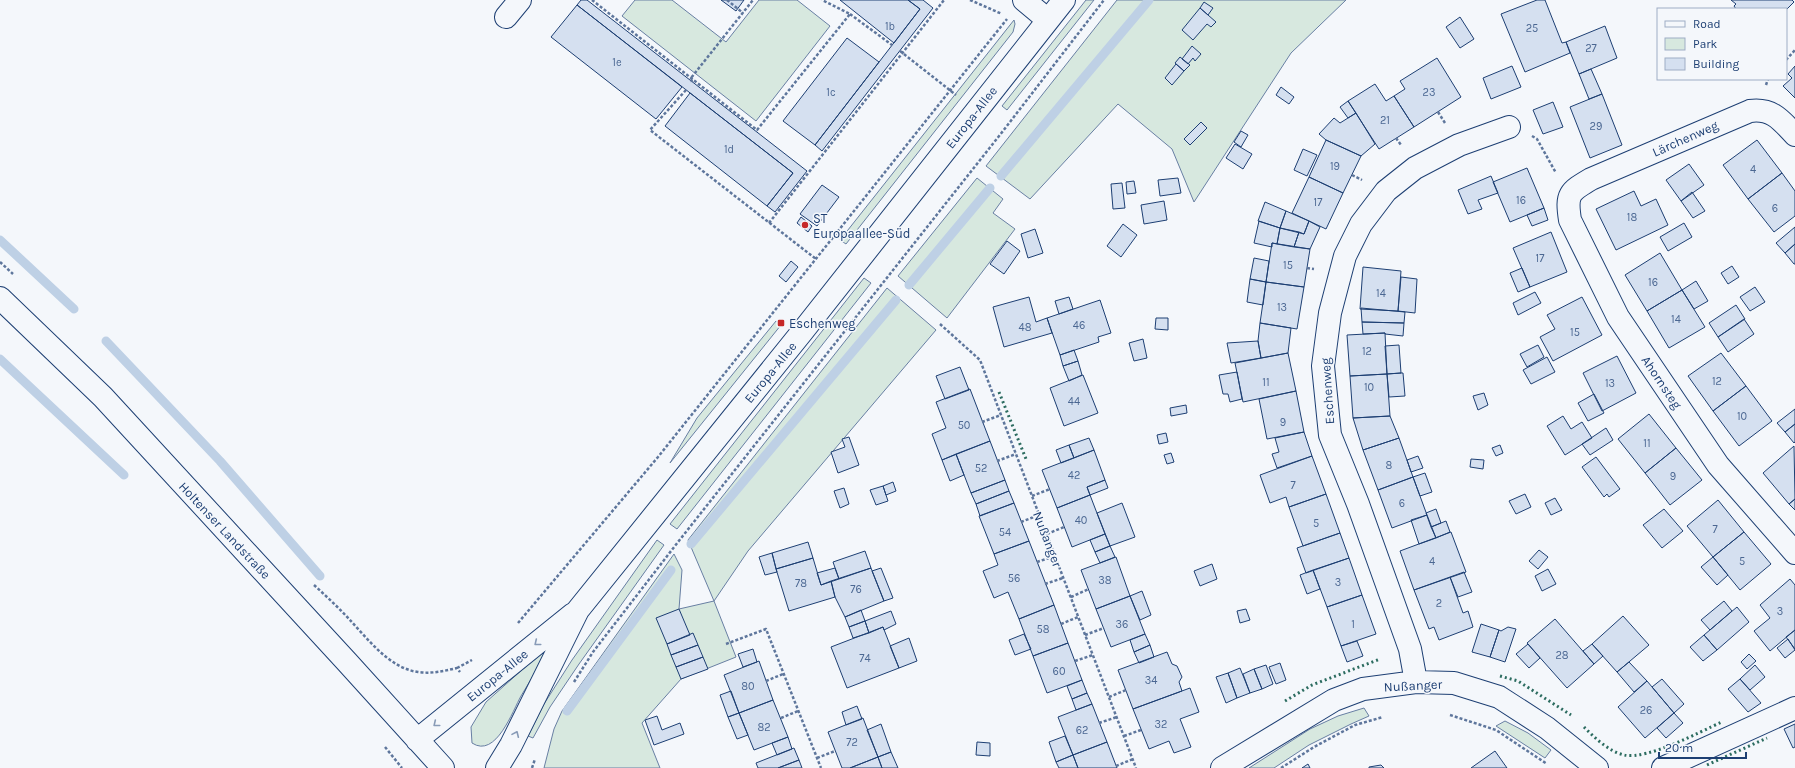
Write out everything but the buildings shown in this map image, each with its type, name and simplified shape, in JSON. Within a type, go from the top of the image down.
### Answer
[{"type":"street","points":[[506,17],[520,0]]},
{"type":"street","points":[[1024,0],[1048,20]]},
{"type":"street","name":"Europa-Allee","points":[[417,740],[578,610],[802,332],[1064,0]]},
{"type":"street","name":"Lärchenweg","points":[[1572,192],[1591,179],[1750,111],[1761,109],[1771,112],[1780,118],[1795,135]]},
{"type":"street","name":"Eschenweg","points":[[1416,682],[1410,649],[1358,504],[1330,435],[1323,366],[1330,313],[1344,256],[1361,224],[1386,191],[1415,168],[1459,145],[1509,127]]},
{"type":"street","name":"Ahornsteg","points":[[1572,192],[1569,199],[1570,220],[1618,317],[1718,465],[1795,553]]},
{"type":"street","name":"Holtenser Landstraße","points":[[0,298],[103,397],[342,656],[443,768]]},
{"type":"street","name":"Europa-Allee","points":[[497,768],[511,745],[578,610]]},
{"type":"street","name":"Nußanger","points":[[1224,767],[1334,700],[1363,688],[1416,682],[1454,683],[1499,697],[1547,728],[1597,768]]},
{"type":"street","points":[[1662,768],[1795,708]]},
{"type":"path","points":[[592,0],[757,130],[850,14]]},
{"type":"path","points":[[727,0],[743,13]]},
{"type":"path","points":[[691,78],[753,0]]},
{"type":"path","points":[[822,0],[850,14],[892,46]]},
{"type":"path","points":[[769,223],[901,52],[944,0]]},
{"type":"path","points":[[515,626],[658,457],[951,91],[1008,17],[970,0]]},
{"type":"path","points":[[572,684],[593,652],[678,542],[1003,131],[1104,0]]},
{"type":"path","points":[[1787,59],[1795,50]]},
{"type":"path","points":[[901,52],[1003,131]]},
{"type":"path","points":[[691,78],[692,82]]},
{"type":"path","points":[[686,90],[650,130],[816,259]]},
{"type":"path","points":[[1509,127],[1537,139],[1559,178],[1572,192]]},
{"type":"path","points":[[0,262],[17,278]]},
{"type":"path","name":"Nußanger","points":[[940,324],[979,358],[1136,768]]},
{"type":"path","points":[[982,422],[1001,414]]},
{"type":"path","points":[[997,461],[1016,454]]},
{"type":"path","points":[[1032,496],[1050,489]]},
{"type":"path","points":[[1021,522],[1039,515]]},
{"type":"path","points":[[1047,534],[1064,527]]},
{"type":"path","points":[[1037,562],[1055,556]]},
{"type":"path","points":[[1045,584],[1063,578]]},
{"type":"path","points":[[311,581],[378,650],[398,665],[417,672],[438,672],[457,668],[478,655]]},
{"type":"path","points":[[1071,596],[1089,589]]},
{"type":"path","points":[[1061,624],[1078,617]]},
{"type":"path","points":[[1085,635],[1104,628]]},
{"type":"path","points":[[726,644],[766,629],[821,768]]},
{"type":"path","points":[[1075,661],[1093,655]]},
{"type":"path","points":[[457,668],[476,692]]},
{"type":"path","points":[[766,681],[783,674]]},
{"type":"path","points":[[1109,697],[1126,690]]},
{"type":"path","points":[[781,718],[798,711]]},
{"type":"path","points":[[1450,715],[1496,730],[1552,768]]},
{"type":"path","points":[[1099,723],[1117,717]]},
{"type":"path","points":[[1281,768],[1314,747],[1355,725],[1383,717]]},
{"type":"path","points":[[1124,736],[1141,730]]},
{"type":"path","points":[[817,758],[835,751]]},
{"type":"path","points":[[532,768],[537,753]]},
{"type":"path","points":[[1116,766],[1133,759]]},
{"type":"green space","points":[[635,0],[672,0],[726,42],[759,0],[797,0],[830,26],[756,121],[622,16]]},
{"type":"green space","points":[[1086,0],[1094,0],[1007,110],[1002,106]]},
{"type":"green space","points":[[1117,0],[1346,0],[1291,53],[1194,202],[1172,149],[1118,104],[1030,199],[986,166]]},
{"type":"green space","points":[[1014,20],[1015,24],[1013,32],[846,244],[840,240]]},
{"type":"green space","points":[[977,178],[1003,199],[993,213],[1015,229],[947,318],[898,276]]},
{"type":"green space","points":[[864,278],[871,283],[677,529],[670,524]]},
{"type":"green space","points":[[887,288],[936,330],[748,551],[714,601],[688,540]]},
{"type":"green space","points":[[776,321],[781,325],[670,463],[697,418]]},
{"type":"green space","points":[[657,540],[664,545],[579,664],[550,707],[533,738],[528,736],[544,704],[572,660]]},
{"type":"green space","points":[[674,554],[682,570],[679,609],[714,601],[736,657],[681,679],[642,723],[660,768],[544,768],[554,729],[562,711]]},
{"type":"green space","points":[[551,644],[552,646],[496,739],[489,744],[481,746],[472,743],[471,727],[486,702]]},
{"type":"green space","points":[[1364,708],[1369,716],[1309,745],[1274,768],[1249,768],[1310,729],[1338,716]]},
{"type":"green space","points":[[1505,721],[1528,733],[1551,750],[1545,758],[1496,726]]},
{"type":"waterway","points":[[1001,176],[1149,0]]},
{"type":"waterway","points":[[909,285],[990,188]]},
{"type":"waterway","points":[[0,240],[74,309]]},
{"type":"waterway","points":[[691,544],[896,300]]},
{"type":"waterway","points":[[106,341],[220,461],[320,576]]},
{"type":"waterway","points":[[0,359],[124,475]]},
{"type":"waterway","points":[[567,711],[671,570]]},
{"type":"hedge","points":[[999,392],[1026,459]]},
{"type":"hedge","points":[[1285,701],[1312,685],[1380,659]]},
{"type":"hedge","points":[[1500,676],[1518,681],[1571,715]]},
{"type":"hedge","points":[[1584,727],[1597,740],[1607,747],[1624,755],[1634,755],[1646,753],[1673,744],[1722,722]]},
{"type":"hedge","points":[[1707,765],[1767,738]]},
{"type":"place","name":"ST Europaallee-Süd","points":[[805,225]]},
{"type":"place","name":"Eschenweg","points":[[781,323]]}]
